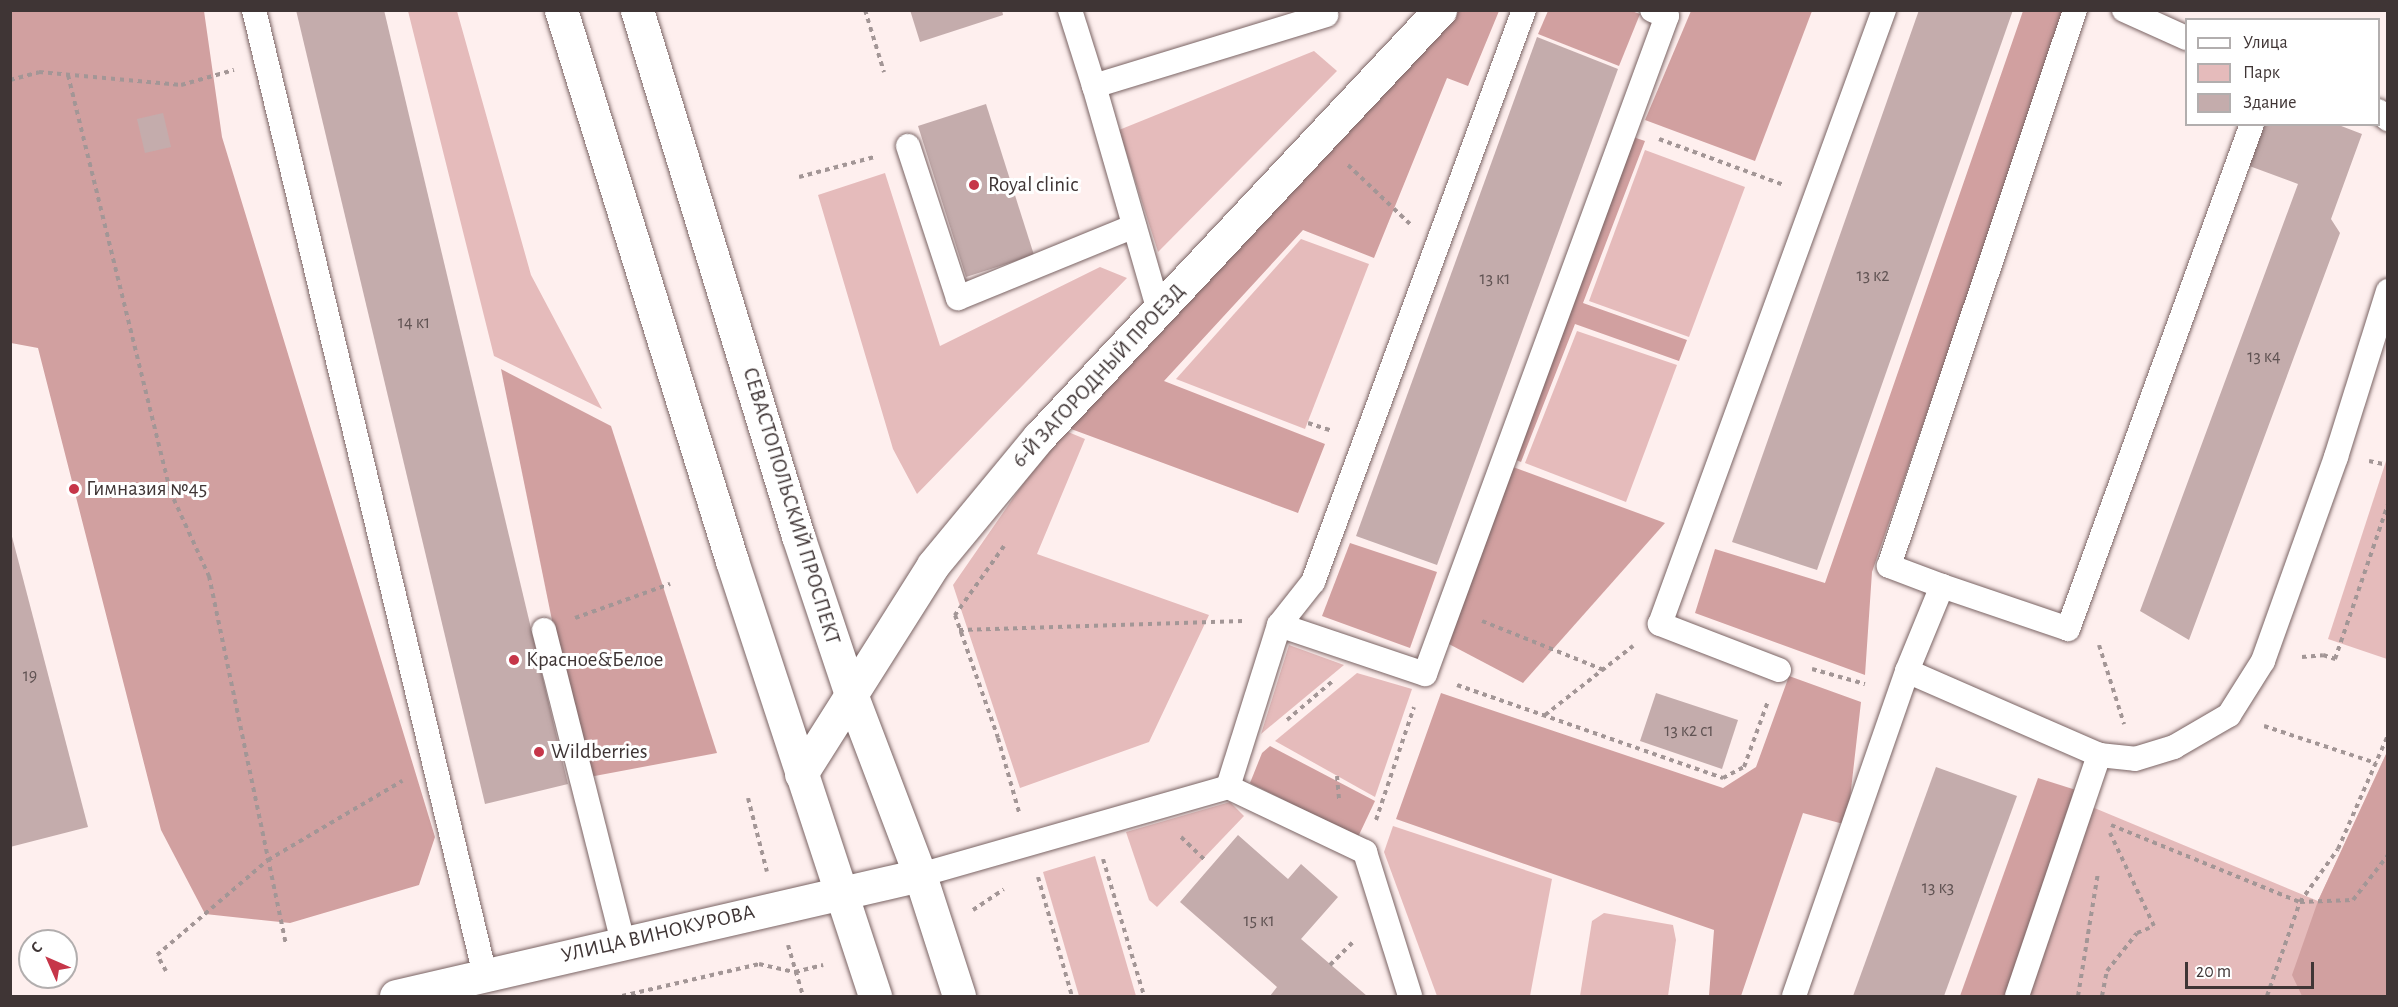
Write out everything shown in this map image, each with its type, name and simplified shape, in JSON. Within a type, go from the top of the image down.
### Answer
[{"type":"main road","points":[[561,10],[801,774],[842,891],[875,996]]},
{"type":"main road","name":"СЕВАСТОПОЛЬСКИЙ ПРОСПЕКТ","points":[[637,10],[798,536],[850,691],[920,875],[959,996]]},
{"type":"main road","name":"6-Й ЗАГОРОДНЫЙ ПРОЕЗД","points":[[801,774],[850,691],[933,565],[1039,437],[1440,10]]},
{"type":"main road","name":"УЛИЦА ВИНОКУРОВА","points":[[396,996],[842,891],[920,875]]},
{"type":"lane","points":[[254,10],[485,975]]},
{"type":"lane","points":[[1070,10],[1159,311]]},
{"type":"lane","points":[[1228,787],[1278,629],[1313,582],[1524,10]]},
{"type":"lane","points":[[1278,629],[1425,674],[1624,126],[1667,16],[1652,10]]},
{"type":"lane","points":[[1779,670],[1659,624],[1884,10]]},
{"type":"lane","points":[[2075,10],[1889,566],[2068,629],[2251,126]]},
{"type":"lane","points":[[2124,10],[2185,37]]},
{"type":"lane","points":[[1094,86],[1326,15]]},
{"type":"lane","points":[[908,146],[958,298],[1134,226]]},
{"type":"lane","points":[[1907,671],[2099,755],[2135,759],[2174,747],[2229,715],[2263,661],[2336,457],[2388,291]]},
{"type":"lane","points":[[1794,996],[1907,671],[1942,586]]},
{"type":"lane","points":[[544,630],[623,942]]},
{"type":"lane","points":[[2017,996],[2099,755]]},
{"type":"lane","points":[[920,875],[1228,787],[1365,852],[1410,996]]},
{"type":"path","points":[[865,10],[884,72]]},
{"type":"path","points":[[10,80],[39,72],[181,85],[266,61]]},
{"type":"path","points":[[68,75],[170,491],[209,576],[286,943]]},
{"type":"path","points":[[1624,126],[1816,197]]},
{"type":"path","points":[[799,177],[883,154]]},
{"type":"path","points":[[1343,160],[1435,248]]},
{"type":"path","points":[[2323,655],[2336,659],[2388,504]]},
{"type":"path","points":[[544,630],[670,584]]},
{"type":"path","points":[[2082,592],[2135,759]]},
{"type":"path","points":[[955,615],[998,738]]},
{"type":"path","points":[[959,630],[1241,620],[1278,629]]},
{"type":"path","points":[[1482,621],[1604,670]]},
{"type":"path","points":[[1544,716],[1659,624]]},
{"type":"path","points":[[1365,852],[1425,674],[1723,778],[1744,768],[1779,670],[1794,664],[1872,686]]},
{"type":"path","points":[[1284,723],[1338,677]]},
{"type":"path","points":[[2229,715],[2376,762]]},
{"type":"path","points":[[2267,996],[2300,902],[2338,849],[2388,735]]},
{"type":"path","points":[[166,971],[157,955],[268,860],[434,762]]},
{"type":"path","points":[[2102,996],[2107,971],[2136,933],[2154,926],[2104,822],[2300,902],[2353,900],[2388,855]]},
{"type":"path","points":[[1092,825],[1144,996]]},
{"type":"path","points":[[2078,996],[2098,868]]},
{"type":"path","points":[[622,996],[759,964],[795,972]]},
{"type":"green space","points":[[408,11],[457,11],[531,275],[602,409],[494,356]]},
{"type":"green space","points":[[1314,51],[1337,71],[1158,252],[1119,130]]},
{"type":"green space","points":[[1645,150],[1745,187],[1689,337],[1589,301]]},
{"type":"green space","points":[[885,173],[940,346],[1100,267],[1127,278],[917,494],[893,449],[818,195]]},
{"type":"green space","points":[[1301,239],[1369,264],[1305,429],[1176,379]]},
{"type":"green space","points":[[1577,331],[1677,365],[1626,502],[1525,463]]},
{"type":"green space","points":[[1061,429],[1085,439],[1037,554],[1209,615],[1149,742],[1020,788],[953,585]]},
{"type":"green space","points":[[2387,458],[2387,659],[2328,639]]},
{"type":"green space","points":[[1289,645],[1344,665],[1261,734]]},
{"type":"green space","points":[[1357,673],[1412,689],[1375,797],[1275,741]]},
{"type":"green space","points":[[2387,752],[2387,996],[2029,996],[2092,807],[2318,901]]},
{"type":"green space","points":[[1230,802],[1244,816],[1157,907],[1149,900],[1126,832]]},
{"type":"green space","points":[[1393,826],[1552,879],[1530,996],[1437,996],[1384,852]]},
{"type":"green space","points":[[1095,856],[1136,996],[1079,996],[1043,872]]},
{"type":"green space","points":[[1604,913],[1673,925],[1676,940],[1668,996],[1580,996],[1592,921]]},
{"type":"shaded area","points":[[1629,10],[1640,14],[1619,66],[1538,34],[1548,11]]},
{"type":"shaded area","points":[[10,11],[204,11],[222,137],[435,837],[419,885],[290,923],[205,914],[161,830],[38,348],[11,343]]},
{"type":"shaded area","points":[[1452,11],[1499,11],[1468,86],[1447,78],[1374,258],[1303,230],[1164,381],[1325,444],[1298,513],[1063,426]]},
{"type":"shaded area","points":[[1691,11],[1812,11],[1755,161],[1645,120]]},
{"type":"shaded area","points":[[2023,11],[2066,11],[1872,572],[1865,675],[1695,613],[1715,549],[1825,583]]},
{"type":"shaded area","points":[[1630,136],[1645,141],[1583,303],[1687,340],[1679,361],[1575,324],[1521,462],[1509,457]]},
{"type":"shaded area","points":[[501,369],[611,426],[717,753],[584,778]]},
{"type":"shaded area","points":[[1513,467],[1665,523],[1523,683],[1447,643]]},
{"type":"shaded area","points":[[1350,543],[1437,572],[1410,648],[1322,616]]},
{"type":"shaded area","points":[[1789,676],[1861,702],[1847,825],[1803,813],[1741,996],[1709,996],[1714,930],[1396,819],[1441,693],[1723,788],[1756,767]]},
{"type":"shaded area","points":[[1270,746],[1375,801],[1358,837],[1250,783],[1262,753]]},
{"type":"shaded area","points":[[2387,752],[2387,996],[2302,996],[2292,975],[2318,901]]},
{"type":"shaded area","points":[[2038,778],[2076,790],[2005,996],[1960,996]]},
{"type":"building","points":[[296,10],[384,10],[568,784],[485,804]]},
{"type":"building","points":[[910,10],[1002,10],[1003,15],[920,42]]},
{"type":"building","points":[[1919,10],[2013,10],[1817,570],[1732,542]]},
{"type":"building","points":[[1537,37],[1618,69],[1437,565],[1356,536]]},
{"type":"building","name":"Royal clinic","points":[[986,104],[1034,255],[966,277],[918,126]]},
{"type":"building","points":[[163,113],[171,147],[145,153],[137,119]]},
{"type":"building","points":[[2257,126],[2341,126],[2362,134],[2331,219],[2340,233],[2189,640],[2140,611],[2298,184],[2244,164]]},
{"type":"building","points":[[10,529],[88,827],[10,847]]},
{"type":"building","points":[[1656,693],[1738,720],[1722,769],[1640,741]]},
{"type":"building","points":[[1936,767],[2017,796],[1944,996],[1853,996]]},
{"type":"building","points":[[1238,835],[1288,879],[1301,864],[1338,897],[1301,939],[1367,996],[1270,996],[1277,987],[1180,902]]},
{"type":"place","name":"Royal clinic","points":[[974,185]]},
{"type":"place","name":"Гимназия №45","points":[[74,489]]},
{"type":"place","name":"Красное&Белое","points":[[514,660]]},
{"type":"place","name":"Wildberries","points":[[539,752]]}]
